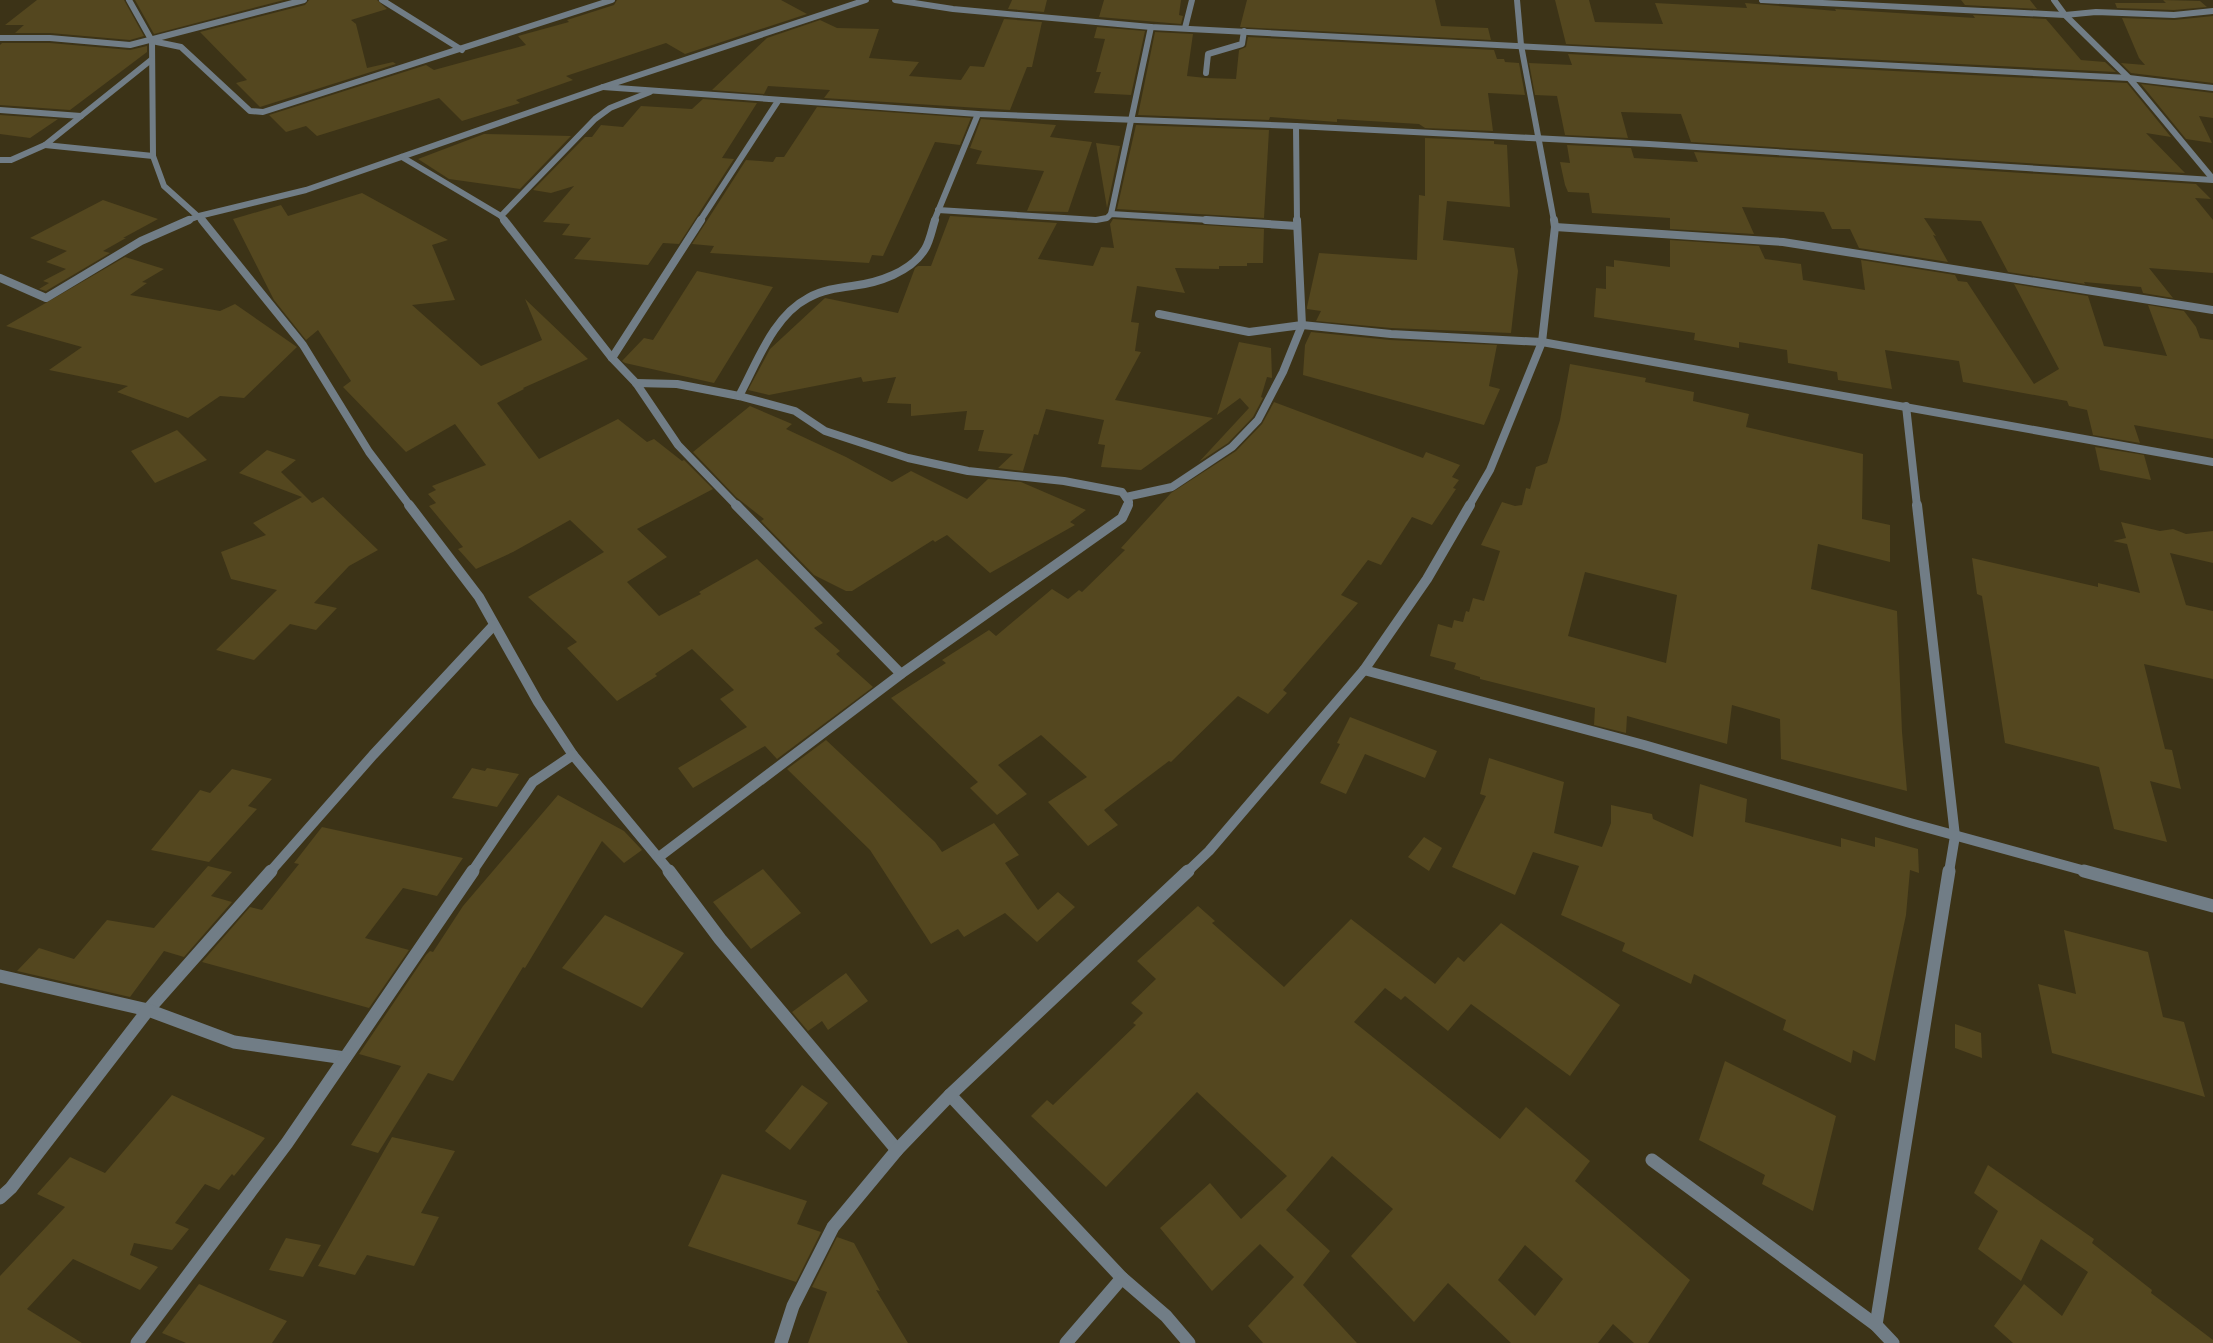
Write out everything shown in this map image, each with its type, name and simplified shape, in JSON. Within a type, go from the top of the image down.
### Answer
[{"type":"street","points":[[129,0],[152,41],[153,156],[164,186],[198,216],[303,345],[369,452],[478,597],[538,702],[573,755],[659,857],[720,939],[897,1150]]},
{"type":"street","points":[[0,38],[50,38],[130,45],[152,41],[304,0]]},
{"type":"street","points":[[382,0],[462,50]]},
{"type":"street","points":[[152,41],[181,47],[250,111],[263,112],[462,50],[488,39],[612,0]]},
{"type":"street","points":[[0,278],[46,298],[142,241],[198,216],[306,190],[603,87],[866,0]]},
{"type":"street","points":[[895,0],[953,9],[1151,27],[2129,78],[2213,88]]},
{"type":"street","points":[[953,9],[960,0]]},
{"type":"street","points":[[1185,28],[1192,0]]},
{"type":"street","points":[[782,1343],[793,1306],[833,1227],[897,1150],[950,1095],[1209,851],[1364,670],[1426,579],[1490,470],[1542,342],[1555,227],[1521,45],[1517,0]]},
{"type":"street","points":[[1762,0],[2065,15],[2096,12],[2174,15],[2213,11]]},
{"type":"street","points":[[1935,0],[1943,10]]},
{"type":"street","points":[[2054,0],[2065,15],[2129,78],[2213,180]]},
{"type":"street","points":[[938,210],[1096,220],[1107,218],[1111,214],[1151,27]]},
{"type":"street","points":[[1206,73],[1208,54],[1242,44],[1244,31]]},
{"type":"street","points":[[0,160],[11,160],[45,145],[151,60]]},
{"type":"street","points":[[603,87],[978,114],[1296,126],[2213,180]]},
{"type":"street","points":[[501,216],[595,119],[610,108],[653,91]]},
{"type":"street","points":[[612,358],[778,101]]},
{"type":"street","points":[[0,110],[81,116]]},
{"type":"street","points":[[739,396],[780,321],[807,298],[829,289],[855,286],[888,277],[907,268],[925,250],[938,210],[978,114]]},
{"type":"street","points":[[1126,497],[1172,487],[1232,446],[1258,420],[1283,372],[1302,325],[1296,126]]},
{"type":"street","points":[[45,145],[153,156]]},
{"type":"street","points":[[402,157],[501,216],[612,358],[636,383],[678,445],[901,674]]},
{"type":"street","points":[[1111,214],[1298,226]]},
{"type":"street","points":[[1555,227],[1783,242],[2213,310]]},
{"type":"street","points":[[1159,314],[1249,332],[1302,325],[1392,334],[1542,342],[2213,462]]},
{"type":"street","points":[[636,383],[677,384],[739,396],[795,411],[826,431],[908,458],[968,471],[1064,480],[1107,487],[1122,492],[1129,502],[1122,518],[901,674],[659,857]]},
{"type":"street","points":[[1876,1325],[1954,836],[1906,406]]},
{"type":"street","points":[[0,1198],[11,1188],[148,1010],[373,755],[494,625]]},
{"type":"street","points":[[1364,670],[1644,745],[1954,836],[2213,906]]},
{"type":"street","points":[[137,1343],[287,1143],[534,782],[573,755]]},
{"type":"street","points":[[0,976],[148,1010],[234,1042],[345,1058]]},
{"type":"street","points":[[950,1095],[1122,1278],[1166,1316],[1189,1343]]},
{"type":"street","points":[[1652,1160],[1876,1325],[1893,1343]]},
{"type":"street","points":[[1066,1343],[1122,1278]]},
{"type":"building","points":[[37,0],[124,0],[144,36],[130,40],[50,33],[15,33],[24,25],[5,25]]},
{"type":"building","points":[[135,0],[284,0],[154,34]]},
{"type":"building","points":[[309,0],[377,0],[387,9],[351,20],[356,24],[367,68],[393,62],[396,64],[260,107],[236,83],[247,80],[200,32],[305,5]]},
{"type":"building","points":[[617,0],[781,0],[807,14],[685,54],[666,43],[566,76],[573,80],[516,100],[520,103],[462,121],[439,98],[317,136],[306,126],[286,132],[269,115],[426,65],[434,70],[526,45],[518,36],[569,22],[567,20],[614,5]]},
{"type":"building","points":[[1012,0],[1047,0],[1044,12],[1008,9]]},
{"type":"building","points":[[1104,0],[1181,0],[1179,15],[1183,16],[1181,24],[1099,17]]},
{"type":"building","points":[[1247,0],[1435,0],[1441,26],[1488,28],[1491,40],[1240,27]]},
{"type":"building","points":[[1555,0],[1589,0],[1595,22],[1663,24],[1655,3],[1747,8],[1745,3],[1836,11],[1835,9],[1975,18],[1973,15],[2046,19],[2081,60],[2105,62],[2116,72],[1566,44]]},
{"type":"building","points":[[1961,0],[2030,0],[2037,9],[1965,5]]},
{"type":"building","points":[[2163,0],[2200,1],[2207,7],[2174,10],[2117,8],[2115,3],[2166,3]]},
{"type":"building","points":[[2213,16],[2213,83],[2131,73],[2121,63],[2145,65],[2139,58],[2122,18],[2174,20]]},
{"type":"building","points":[[1004,19],[1042,22],[1032,67],[1027,67],[1010,110],[824,98],[830,90],[768,86],[764,94],[712,90],[767,38],[820,20],[837,28],[879,29],[869,58],[919,62],[909,76],[961,80],[970,66],[984,67]]},
{"type":"building","points":[[1097,27],[1145,31],[1131,95],[1094,93],[1101,72],[1096,72],[1105,39],[1094,38]]},
{"type":"building","points":[[1155,32],[1193,34],[1187,76],[1206,78],[1236,79],[1239,50],[1246,47],[1248,37],[1494,50],[1497,59],[1504,59],[1505,62],[1519,63],[1525,95],[1488,93],[1493,131],[1425,128],[1419,124],[1337,119],[1337,122],[1270,117],[1269,120],[1138,115]]},
{"type":"building","points":[[2,43],[50,43],[130,50],[147,46],[147,52],[70,110],[0,105],[0,45]]},
{"type":"building","points":[[1568,54],[2127,83],[2171,137],[2146,133],[2185,173],[1691,142],[1681,114],[1621,112],[1628,138],[1565,135],[1557,96],[1535,95],[1529,63],[1572,65]]},
{"type":"building","points":[[2141,84],[2213,93],[2213,118],[2199,116],[2212,143],[2186,139]]},
{"type":"building","points":[[703,99],[757,103],[722,158],[734,159],[679,244],[663,243],[648,265],[574,259],[591,238],[562,235],[570,224],[543,222],[574,186],[551,193],[533,190],[585,137],[592,137],[601,125],[623,127],[641,106],[692,109]]},
{"type":"building","points":[[817,107],[971,118],[960,145],[935,142],[883,256],[872,255],[869,263],[710,253],[714,246],[692,244],[746,160],[773,162],[776,157],[784,157]]},
{"type":"building","points":[[0,115],[58,119],[30,138],[0,134]]},
{"type":"building","points":[[981,119],[1056,125],[1050,137],[1092,142],[1068,212],[1027,211],[1044,171],[976,164],[982,151],[970,148]]},
{"type":"building","points":[[1136,125],[1269,130],[1264,218],[1117,209]]},
{"type":"building","points":[[484,134],[571,136],[520,189],[449,179],[418,159]]},
{"type":"building","points":[[1425,138],[1494,141],[1494,144],[1507,145],[1510,207],[1447,201],[1443,240],[1514,248],[1518,271],[1511,333],[1391,328],[1316,321],[1321,311],[1307,309],[1319,253],[1417,260],[1419,195],[1425,196]]},
{"type":"building","points":[[1096,143],[1120,146],[1107,208]]},
{"type":"building","points":[[1567,145],[1631,148],[1634,158],[1698,162],[1694,152],[2196,184],[2211,199],[2195,198],[2213,220],[2213,273],[2149,268],[2173,298],[2143,293],[2141,287],[2084,282],[2085,284],[2008,272],[1981,221],[1924,218],[1936,236],[1933,235],[1948,262],[1859,248],[1850,229],[1832,229],[1824,212],[1742,207],[1754,234],[1670,229],[1670,218],[1592,213],[1589,193],[1568,192],[1565,185],[1560,162],[1570,163]]},
{"type":"building","points":[[362,193],[448,240],[432,245],[455,300],[412,305],[481,366],[542,340],[525,299],[588,359],[523,388],[497,403],[539,459],[618,419],[647,442],[654,439],[682,461],[684,460],[713,489],[637,529],[667,557],[627,582],[659,616],[701,594],[699,592],[757,559],[823,623],[814,628],[840,651],[836,654],[873,687],[777,759],[765,746],[693,788],[678,768],[747,727],[720,699],[734,690],[692,649],[655,674],[657,676],[617,701],[567,648],[577,642],[528,597],[604,552],[570,520],[513,552],[476,569],[458,549],[463,547],[429,506],[436,503],[428,494],[436,490],[432,486],[486,465],[455,424],[406,452],[343,387],[351,381],[318,330],[306,340],[274,300],[233,219],[281,205],[288,216]]},
{"type":"building","points":[[103,200],[158,219],[123,238],[126,238],[103,251],[110,253],[46,291],[39,289],[49,283],[43,281],[66,269],[46,262],[67,251],[30,238]]},
{"type":"building","points":[[950,216],[1057,223],[1038,259],[1093,266],[1101,247],[1114,248],[1110,224],[1113,219],[1264,229],[1263,263],[1247,263],[1247,266],[1219,266],[1219,269],[1175,268],[1185,293],[1137,286],[1131,322],[1139,323],[1135,351],[1141,352],[1115,400],[1213,418],[1141,470],[1101,467],[1105,445],[1098,444],[1104,420],[1046,409],[1038,435],[1034,434],[1023,471],[998,468],[1013,454],[978,451],[984,430],[964,430],[967,411],[911,416],[911,404],[887,403],[896,377],[863,382],[861,377],[769,395],[748,390],[770,349],[825,298],[898,313],[915,268],[918,266],[931,266]]},
{"type":"building","points":[[1670,240],[1759,246],[1765,259],[1801,264],[1803,280],[1865,290],[1861,260],[1955,275],[1958,281],[1967,282],[2034,384],[2059,369],[2014,284],[2088,296],[2104,346],[2167,356],[2148,305],[2184,311],[2196,327],[2200,338],[2213,340],[2213,439],[2134,425],[2140,443],[2093,435],[2087,410],[2069,406],[2067,401],[1963,382],[1959,361],[1885,350],[1892,389],[1838,380],[1837,372],[1788,363],[1787,350],[1739,342],[1739,348],[1694,340],[1695,333],[1594,317],[1596,288],[1606,289],[1606,266],[1614,267],[1614,260],[1670,267]]},
{"type":"building","points":[[125,257],[164,269],[142,282],[147,283],[130,295],[220,311],[235,304],[297,347],[244,398],[220,396],[188,418],[117,392],[128,386],[49,370],[82,347],[6,326]]},
{"type":"building","points":[[697,271],[773,287],[714,383],[622,361],[644,338],[653,340]]},
{"type":"building","points":[[1311,332],[1390,340],[1497,345],[1489,386],[1500,389],[1484,425],[1303,375],[1305,345]]},
{"type":"building","points":[[1239,342],[1271,348],[1272,378],[1267,377],[1261,397],[1263,398],[1253,417],[1228,443],[1199,462],[1249,408],[1240,398],[1217,415]]},
{"type":"building","points":[[1570,364],[1646,378],[1645,382],[1694,392],[1693,401],[1749,414],[1746,427],[1863,454],[1862,519],[1890,525],[1890,562],[1818,544],[1811,589],[1897,611],[1902,732],[1907,791],[1781,759],[1780,719],[1732,705],[1727,744],[1627,716],[1626,733],[1594,725],[1595,708],[1480,679],[1480,677],[1454,669],[1456,663],[1430,656],[1438,624],[1452,628],[1454,620],[1463,622],[1466,611],[1469,612],[1473,598],[1484,601],[1500,551],[1481,545],[1502,502],[1515,506],[1522,505],[1526,488],[1530,489],[1536,467],[1547,463],[1560,420]],"holes":[[[1585,572],[1677,595],[1666,663],[1568,636]]]},
{"type":"building","points":[[1274,402],[1423,458],[1426,452],[1460,465],[1452,477],[1459,480],[1453,488],[1456,489],[1432,525],[1412,517],[1381,565],[1368,560],[1341,595],[1358,603],[1283,690],[1287,693],[1268,714],[1238,696],[1171,762],[1169,761],[1104,810],[1118,825],[1088,846],[1048,802],[1087,777],[1041,735],[998,765],[1027,794],[997,815],[970,788],[978,782],[891,698],[946,663],[942,660],[989,630],[996,636],[1052,589],[1068,599],[1079,590],[1082,592],[1125,550],[1121,548],[1171,493],[1236,451],[1262,424]]},
{"type":"building","points":[[750,406],[792,424],[786,429],[846,457],[892,482],[911,471],[967,499],[988,479],[1021,482],[1086,510],[1070,522],[1075,525],[990,573],[947,535],[935,542],[933,540],[852,591],[846,591],[814,575],[761,521],[764,519],[736,497],[693,452]]},
{"type":"building","points":[[177,430],[207,460],[155,483],[131,451]]},
{"type":"building","points":[[2095,447],[2144,455],[2151,480],[2100,470]]},
{"type":"building","points":[[267,450],[296,460],[281,472],[312,503],[323,497],[378,550],[349,566],[314,603],[337,608],[316,630],[290,624],[254,660],[216,650],[277,590],[231,579],[221,552],[266,535],[253,523],[302,497],[239,473]]},
{"type":"building","points":[[2121,522],[2160,531],[2173,529],[2186,534],[2213,531],[2213,563],[2170,553],[2186,605],[2213,611],[2213,679],[2144,664],[2165,749],[2172,750],[2181,789],[2150,781],[2167,842],[2114,829],[2099,767],[2005,743],[1982,596],[1977,594],[1972,558],[2098,587],[2098,583],[2140,593],[2127,544],[2113,541],[2126,538]]},
{"type":"building","points":[[1350,717],[1437,751],[1425,778],[1365,754],[1346,794],[1320,783],[1340,744],[1337,743]]},
{"type":"building","points":[[826,740],[935,842],[942,852],[994,823],[1019,855],[1005,863],[1038,910],[1058,892],[1075,907],[1037,942],[1005,913],[964,937],[958,929],[931,944],[870,850],[787,769]]},
{"type":"building","points":[[1489,758],[1564,782],[1554,833],[1602,847],[1611,823],[1611,805],[1652,814],[1653,819],[1693,837],[1700,784],[1747,799],[1745,822],[1841,847],[1841,838],[1875,847],[1875,837],[1918,849],[1919,873],[1910,870],[1906,915],[1875,1061],[1853,1050],[1851,1063],[1783,1030],[1786,1020],[1694,974],[1691,984],[1622,951],[1625,943],[1561,915],[1579,866],[1533,852],[1515,895],[1452,867],[1486,796],[1480,794]]},
{"type":"building","points":[[472,768],[485,771],[487,768],[519,774],[497,807],[452,798]]},
{"type":"building","points":[[232,769],[272,779],[248,806],[257,809],[209,862],[151,850],[200,790],[210,793]]},
{"type":"building","points":[[558,795],[624,831],[642,850],[624,863],[602,841],[525,968],[523,967],[453,1081],[428,1073],[378,1153],[351,1145],[401,1066],[359,1054],[426,955],[430,951],[433,952],[463,906]]},
{"type":"building","points":[[322,827],[463,858],[437,896],[403,888],[365,938],[409,950],[369,1008],[202,962],[250,907],[262,910],[299,864],[294,863]]},
{"type":"building","points":[[1424,837],[1442,848],[1429,871],[1408,857]]},
{"type":"building","points":[[208,866],[232,872],[211,896],[232,902],[184,957],[164,951],[130,997],[17,971],[39,948],[74,959],[107,920],[154,928]]},
{"type":"building","points":[[763,869],[801,913],[751,949],[713,902]]},
{"type":"building","points":[[1198,906],[1215,921],[1212,923],[1284,987],[1351,919],[1435,984],[1458,957],[1464,962],[1501,923],[1620,1005],[1570,1076],[1471,1004],[1448,1031],[1405,996],[1401,1000],[1385,988],[1354,1022],[1500,1139],[1526,1107],[1590,1161],[1575,1181],[1690,1280],[1648,1343],[1634,1343],[1613,1324],[1598,1343],[1511,1343],[1448,1283],[1414,1322],[1351,1256],[1393,1209],[1332,1156],[1286,1210],[1330,1251],[1303,1285],[1357,1343],[1263,1343],[1248,1326],[1294,1277],[1260,1244],[1212,1291],[1160,1228],[1210,1183],[1241,1219],[1287,1176],[1197,1092],[1106,1187],[1031,1116],[1047,1100],[1053,1105],[1136,1025],[1133,1023],[1143,1013],[1131,1003],[1156,979],[1137,961]],"holes":[[[1525,1245],[1563,1279],[1535,1316],[1498,1280]]]},
{"type":"building","points":[[605,915],[684,953],[642,1008],[562,968]]},
{"type":"building","points":[[2064,930],[2148,952],[2163,1017],[2184,1022],[2205,1097],[2052,1053],[2038,984],[2076,994]]},
{"type":"building","points":[[846,973],[868,1001],[828,1030],[822,1021],[808,1031],[792,1012]]},
{"type":"building","points":[[1955,1024],[1981,1033],[1982,1058],[1955,1048]]},
{"type":"building","points":[[1725,1061],[1836,1116],[1813,1211],[1762,1184],[1765,1175],[1699,1140]]},
{"type":"building","points":[[802,1085],[828,1103],[790,1150],[765,1131]]},
{"type":"building","points":[[172,1095],[265,1138],[234,1176],[232,1174],[219,1190],[205,1184],[175,1223],[189,1229],[172,1250],[134,1243],[130,1255],[158,1267],[140,1290],[73,1259],[27,1309],[82,1343],[0,1343],[0,1276],[65,1207],[37,1194],[70,1157],[105,1173]]},
{"type":"building","points":[[392,1137],[455,1151],[421,1213],[439,1217],[414,1266],[367,1255],[355,1275],[318,1266]]},
{"type":"building","points":[[1988,1165],[2094,1239],[2092,1243],[2152,1290],[2151,1293],[2213,1340],[2213,1343],[2013,1343],[1994,1326],[2024,1284],[2062,1316],[2088,1272],[2041,1239],[2021,1281],[1978,1249],[1998,1211],[1974,1193]]},
{"type":"building","points":[[722,1174],[807,1201],[797,1224],[821,1232],[796,1282],[688,1246]]},
{"type":"building","points":[[837,1237],[854,1243],[880,1291],[876,1290],[908,1343],[808,1343],[827,1292],[812,1287]]},
{"type":"building","points":[[286,1238],[321,1245],[303,1277],[269,1270]]},
{"type":"building","points":[[199,1284],[287,1321],[272,1343],[186,1343],[162,1333]]}]
